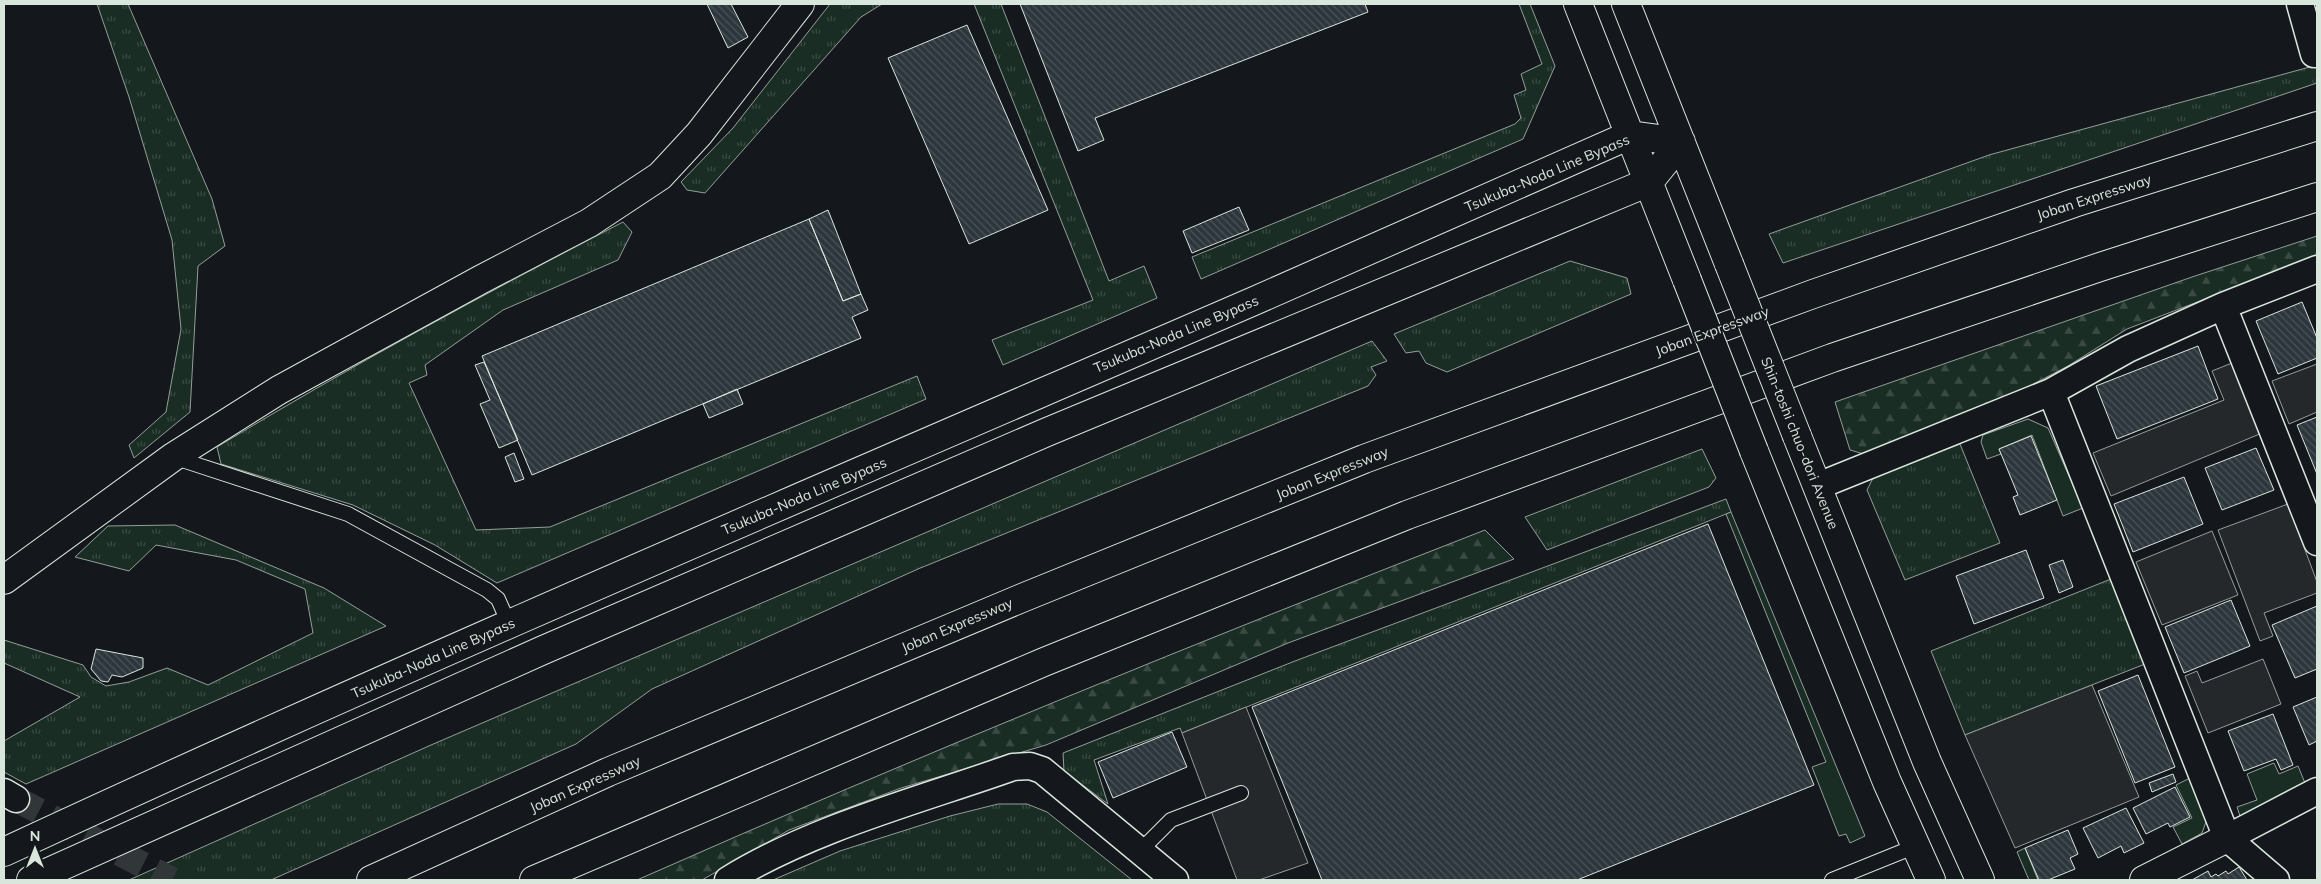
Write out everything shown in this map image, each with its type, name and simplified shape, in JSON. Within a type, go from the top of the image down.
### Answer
[{"type":"main road","points":[[4,580],[173,457],[279,390],[480,280],[589,223],[660,176],[699,134],[800,4]]},
{"type":"main road","points":[[1578,4],[1887,782],[1931,880]]},
{"type":"main road","name":"Shin-toshi chuo-dori Avenue","points":[[1626,4],[1927,762],[1980,880]]},
{"type":"main road","name":"Joban Expressway","points":[[371,880],[608,772],[1022,598],[1364,459],[1822,291],[2074,203],[2317,126]]},
{"type":"main road","name":"Tsukuba-Noda Line Bypass","points":[[4,852],[221,751],[509,624],[1630,135],[1681,142]]},
{"type":"main road","points":[[31,880],[541,651],[993,456],[1649,182],[1681,142]]},
{"type":"main road","points":[[534,880],[1035,666],[1407,515],[1832,358],[2100,267],[2317,197]]},
{"type":"main road","points":[[2144,880],[2227,838]]},
{"type":"street","points":[[2300,4],[2314,54],[2317,53]]},
{"type":"street","points":[[1818,486],[2051,392],[2128,349],[2223,306],[2317,269]]},
{"type":"street","points":[[2223,306],[2317,542]]},
{"type":"street","points":[[2051,392],[2227,838],[2276,880]]},
{"type":"street","points":[[728,880],[748,868],[813,837],[1013,767],[1030,766],[1042,770],[1176,880]]},
{"type":"street","points":[[2227,838],[2317,791]]},
{"type":"lane","points":[[173,457],[348,514],[487,590],[498,599],[509,624]]},
{"type":"lane","points":[[1140,851],[1171,820],[1241,793]]},
{"type":"lane","points":[[1832,880],[1916,846]]},
{"type":"green space","points":[[97,4],[128,4],[212,199],[225,246],[198,266],[190,412],[134,458],[129,445],[166,412],[181,329],[172,240],[129,97]]},
{"type":"green space","points":[[830,4],[882,4],[861,17],[705,193],[687,190],[681,182],[733,128]]},
{"type":"green space","points":[[974,4],[1001,4],[1109,281],[1144,266],[1157,298],[1003,365],[992,340],[1093,300]]},
{"type":"green space","points":[[1519,4],[1530,4],[1555,66],[1523,139],[1201,279],[1192,257],[1515,124],[1521,118],[1514,95],[1526,90],[1521,74],[1542,64]]},
{"type":"green space","points":[[2317,65],[2317,83],[1783,263],[1769,234],[1989,155]]},
{"type":"green space","points":[[623,222],[632,232],[618,260],[503,310],[425,365],[427,375],[409,383],[476,530],[550,527],[917,376],[926,399],[497,583],[435,545],[353,505],[221,464],[217,447],[418,331]]},
{"type":"green space","points":[[2317,236],[2317,256],[2127,329],[2068,366],[2018,392],[1864,454],[1850,450],[1835,402],[2192,277]]},
{"type":"green space","points":[[1570,261],[1627,278],[1631,294],[1447,372],[1426,363],[1419,351],[1406,353],[1394,334]]},
{"type":"green space","points":[[1372,341],[1387,361],[1371,367],[1376,375],[1368,386],[918,569],[652,689],[576,744],[271,880],[129,880],[431,745]]},
{"type":"green space","points":[[2028,419],[2048,428],[2083,508],[2063,516],[2032,435],[1999,449],[2001,454],[1987,459],[1981,442],[1983,435]]},
{"type":"green space","points":[[1960,444],[2000,543],[1905,580],[1867,490],[1873,478]]},
{"type":"green space","points":[[1702,449],[1716,478],[1709,487],[1547,550],[1525,517]]},
{"type":"green space","points":[[1726,499],[1731,512],[1182,733],[1180,728],[1094,760],[1108,804],[1064,771],[1063,753],[1295,661]]},
{"type":"green space","points":[[1731,512],[1865,836],[1850,843],[1846,834],[1839,836],[1812,767],[1826,762],[1726,514]]},
{"type":"green space","points":[[175,525],[324,588],[386,626],[26,784],[4,772],[4,741],[80,697],[4,663],[4,640],[83,665],[91,677],[106,686],[129,682],[167,668],[208,685],[313,633],[305,589],[236,560],[156,545],[129,571],[75,557],[108,526]]},
{"type":"green space","points":[[1485,530],[1514,559],[1288,643],[1046,745],[901,788],[789,830],[702,880],[637,880],[1059,700]]},
{"type":"green space","points":[[2111,579],[2145,664],[1965,735],[1931,651]]},
{"type":"green space","points":[[2274,763],[2279,774],[2298,766],[2305,783],[2240,816],[2237,807],[2257,800],[2247,774]]},
{"type":"green space","points":[[2190,778],[2207,819],[2202,833],[2182,844],[2173,827],[2192,818],[2176,785]]},
{"type":"green space","points":[[998,804],[1027,804],[1047,812],[1132,880],[773,880],[840,851],[950,816]]},
{"type":"green space","points":[[2025,848],[2038,880],[2029,880],[2017,852]]},
{"type":"shaded area","points":[[2232,363],[2262,433],[2111,496],[2093,453],[2224,400],[2212,371]]},
{"type":"shaded area","points":[[2317,364],[2317,412],[2289,424],[2272,381]]},
{"type":"shaded area","points":[[2288,504],[2317,582],[2317,593],[2264,613],[2273,636],[2260,641],[2218,530]]},
{"type":"shaded area","points":[[2212,531],[2238,595],[2162,625],[2136,562]]},
{"type":"shaded area","points":[[2263,659],[2281,704],[2208,733],[2185,676],[2197,671],[2202,683]]},
{"type":"shaded area","points":[[2092,685],[2139,797],[2015,848],[1965,735]]},
{"type":"shaded area","points":[[1246,707],[1308,863],[1259,880],[1237,880],[1182,733]]},
{"type":"building","points":[[707,4],[731,4],[748,37],[728,48]]},
{"type":"building","points":[[1020,4],[1365,4],[1368,12],[1095,118],[1104,140],[1078,151]]},
{"type":"building","points":[[967,25],[1048,210],[969,244],[888,58]]},
{"type":"building","points":[[1239,207],[1249,230],[1192,253],[1183,231]]},
{"type":"building","points":[[828,210],[861,294],[843,301],[809,219]]},
{"type":"building","points":[[809,219],[843,301],[861,294],[868,310],[852,317],[861,338],[532,475],[482,356]]},
{"type":"building","points":[[2302,302],[2317,338],[2317,358],[2278,374],[2256,321]]},
{"type":"building","points":[[2198,346],[2218,399],[2117,439],[2096,386]]},
{"type":"building","points":[[484,362],[518,440],[499,448],[480,404],[490,400],[475,365]]},
{"type":"building","points":[[737,389],[743,404],[709,418],[703,404]]},
{"type":"building","points":[[2317,417],[2317,474],[2297,425]]},
{"type":"building","points":[[2031,436],[2057,500],[2020,515],[2013,497],[2018,495],[1999,449]]},
{"type":"building","points":[[2256,448],[2274,490],[2222,510],[2205,468]]},
{"type":"building","points":[[514,453],[524,479],[515,482],[505,457]]},
{"type":"building","points":[[2184,477],[2203,524],[2133,552],[2114,504]]},
{"type":"building","points":[[1708,524],[1814,785],[1577,880],[1322,880],[1252,707]]},
{"type":"building","points":[[2026,550],[2044,598],[1974,624],[1956,576]]},
{"type":"building","points":[[2063,560],[2073,587],[2059,593],[2049,565]]},
{"type":"building","points":[[2231,600],[2250,646],[2184,673],[2165,627]]},
{"type":"building","points":[[2317,606],[2317,669],[2295,678],[2272,625]]},
{"type":"building","points":[[96,649],[143,658],[143,668],[122,677],[112,675],[108,682],[101,681],[91,669]]},
{"type":"building","points":[[2138,675],[2175,767],[2135,783],[2098,691]]},
{"type":"building","points":[[2317,697],[2317,741],[2309,745],[2293,707]]},
{"type":"building","points":[[2273,714],[2293,765],[2281,770],[2276,759],[2244,771],[2228,731]]},
{"type":"building","points":[[1172,732],[1187,767],[1113,798],[1098,762]]},
{"type":"building","points":[[2173,774],[2176,782],[2152,792],[2149,783]]},
{"type":"building","points":[[2175,787],[2190,817],[2170,827],[2168,823],[2146,834],[2133,808]]},
{"type":"building","points":[[2126,808],[2144,843],[2124,853],[2121,846],[2098,858],[2083,828]]},
{"type":"building","points":[[2068,830],[2078,854],[2070,858],[2075,869],[2048,880],[2039,880],[2025,848]]},
{"type":"building","points":[[2239,867],[2247,880],[2192,880],[2208,871],[2211,877],[2216,874],[2218,876],[2226,871],[2228,874]]},
{"type":"tunnel","points":[[16,799],[172,880]]}]
